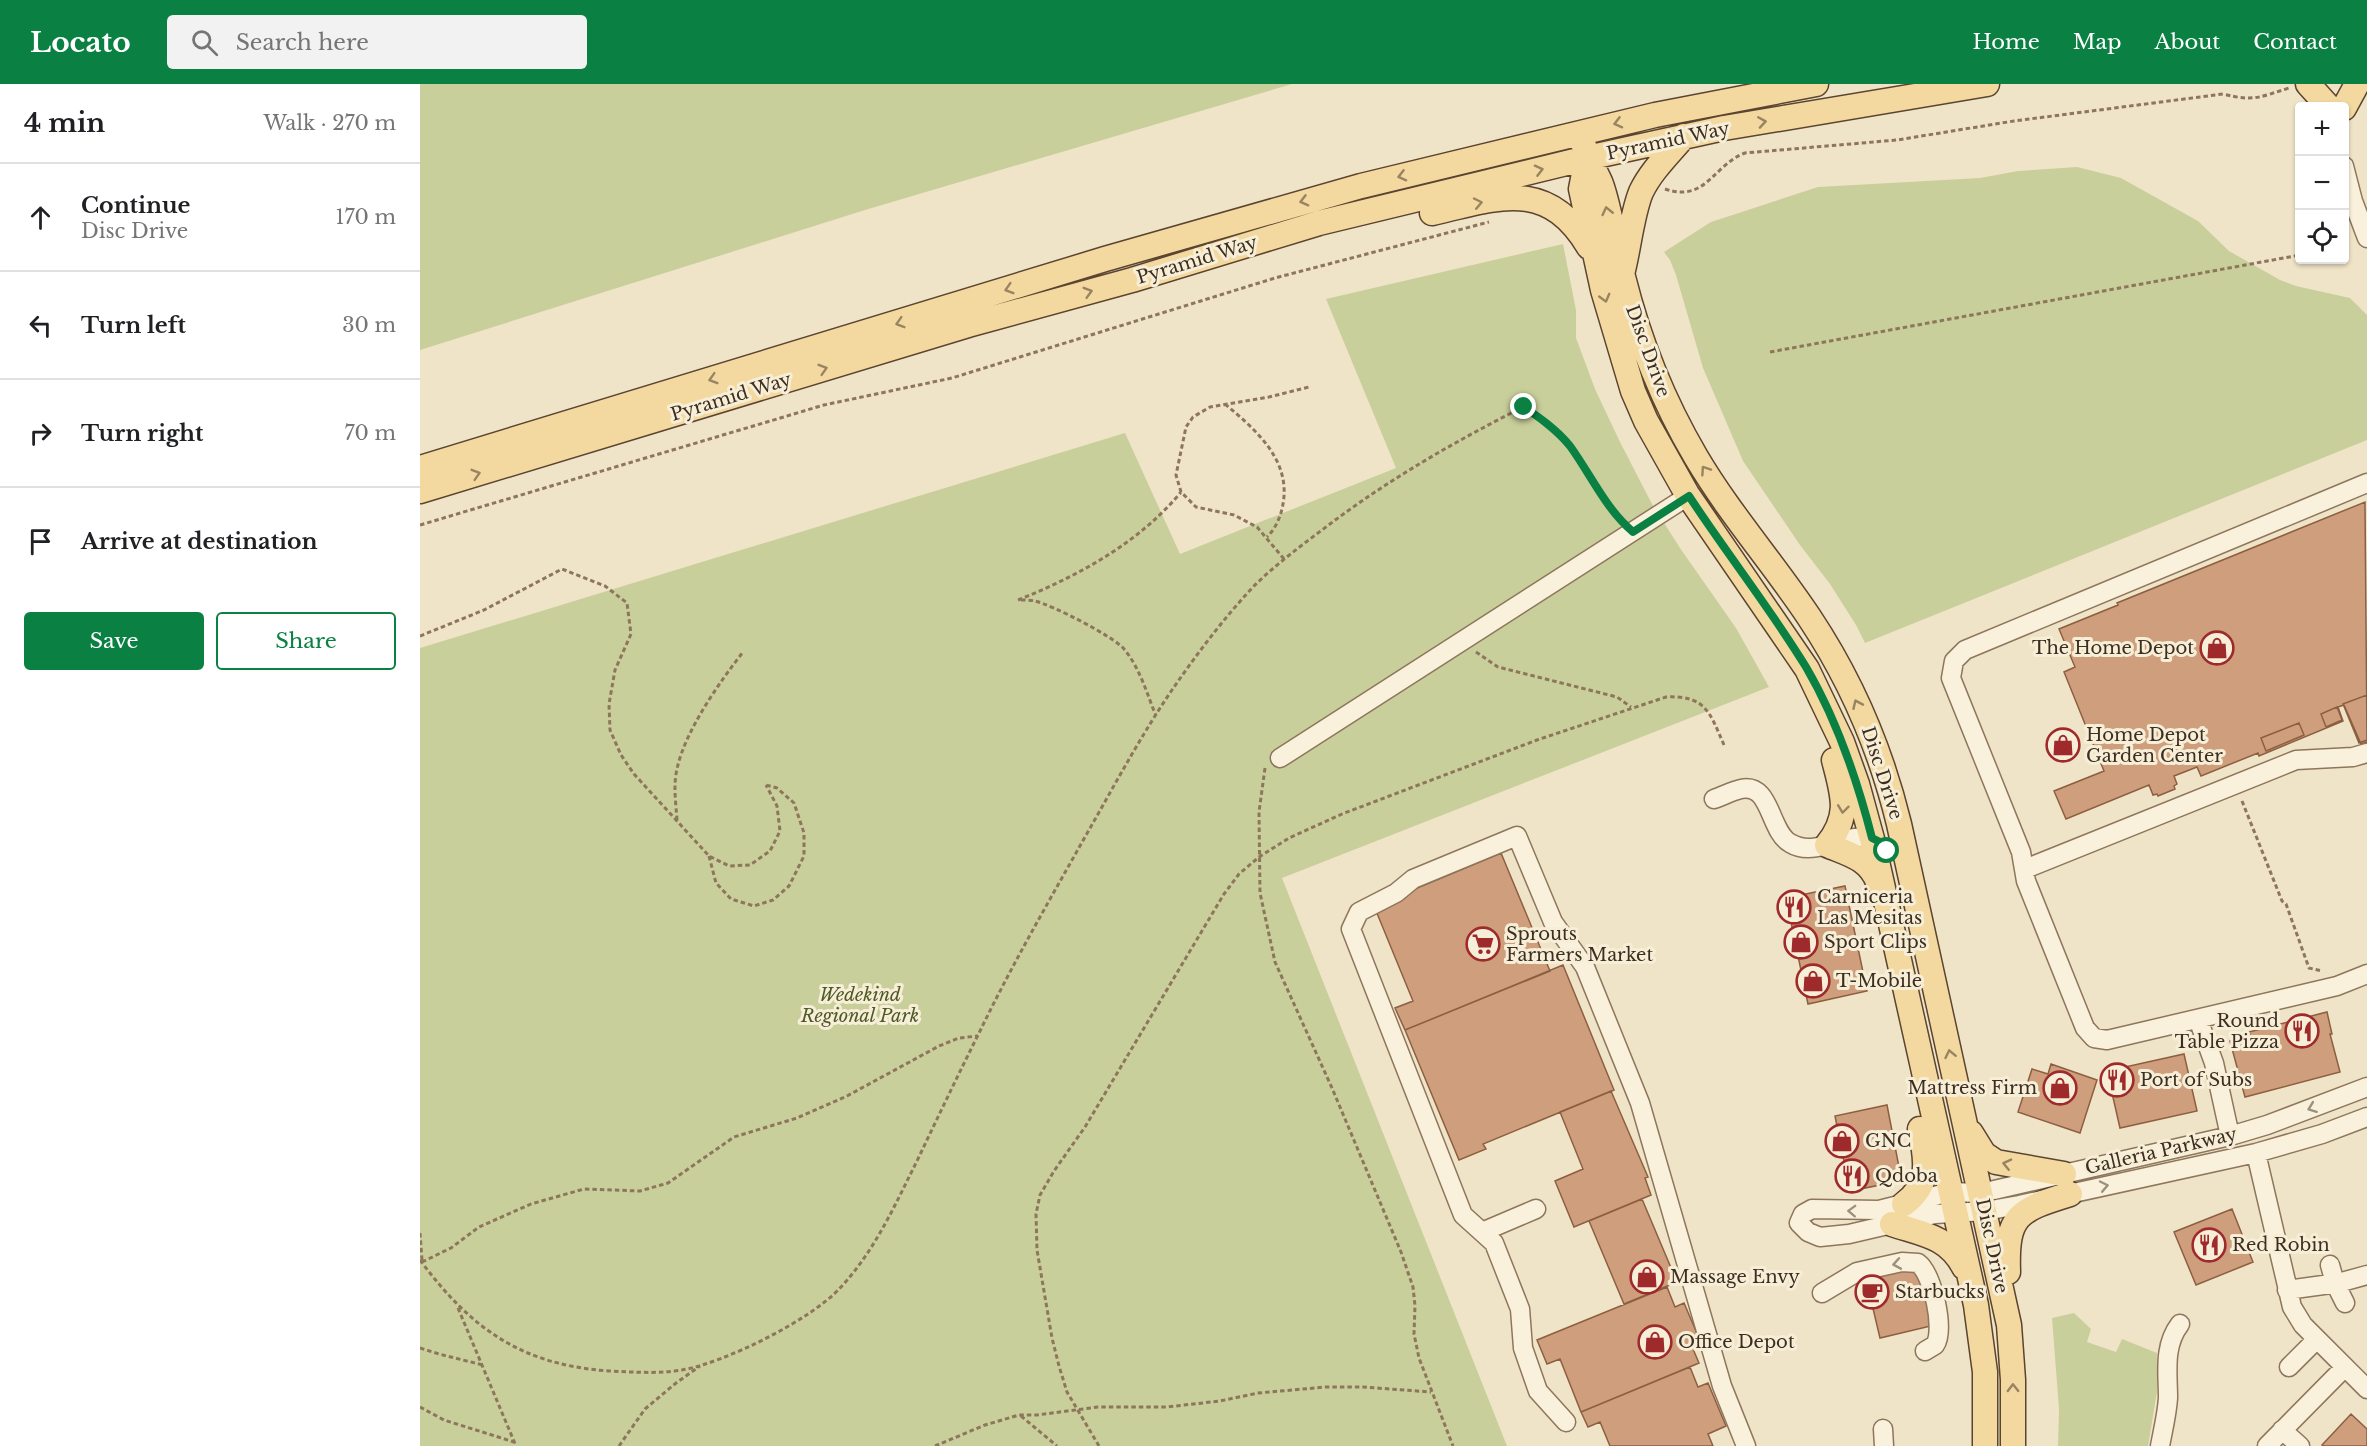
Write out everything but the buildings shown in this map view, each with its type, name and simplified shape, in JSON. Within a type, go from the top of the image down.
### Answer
[{"type":"main road","name":"Pyramid Way","points":[[420,468],[1105,259],[1284,207],[1581,133],[1713,103],[1816,84]]},
{"type":"main road","name":"Pyramid Way","points":[[420,491],[957,329],[1319,224],[1684,136],[1987,84]]},
{"type":"main road","points":[[2347,102],[2357,84]]},
{"type":"main road","points":[[2301,85],[2323,102]]},
{"type":"main road","name":"Disc Drive","points":[[1581,133],[1587,159],[1601,184],[1622,275],[1646,354],[1680,428],[1716,488],[1783,580],[1827,646],[1873,739],[1891,792],[2009,1325],[2013,1380],[2013,1446]]},
{"type":"main road","points":[[1622,275],[1635,211],[1642,190],[1684,136]]},
{"type":"main road","name":"Disc Drive","points":[[1587,159],[1581,189],[1596,262],[1613,328],[1633,391],[1668,464],[1806,669],[1842,742],[1857,784],[1872,838],[1972,1289],[1982,1342],[1986,1413],[1985,1446]]},
{"type":"main road","points":[[1319,224],[1343,232],[1505,197],[1520,197],[1535,200],[1560,213],[1582,235],[1596,262]]},
{"type":"main road","points":[[1689,496],[1711,506],[1718,512],[1786,605],[1827,646]]},
{"type":"main road","points":[[1785,636],[1808,687],[1834,757],[1844,801],[1839,827],[1827,845],[1863,860],[1870,866],[1885,901]]},
{"type":"main road","points":[[1872,838],[1880,842],[1890,856],[1907,930],[1938,998]]},
{"type":"main road","points":[[1913,1026],[1915,1100],[1926,1162],[1917,1193],[1898,1214],[1953,1249],[1964,1266],[1972,1289]]},
{"type":"main road","points":[[1964,1117],[1977,1145],[1988,1158],[2067,1184]]},
{"type":"main road","points":[[2009,1325],[2007,1253],[2010,1230],[2021,1213],[2067,1184]]},
{"type":"main road","points":[[1986,1413],[1992,1446]]},
{"type":"street","points":[[2349,185],[2367,238]]},
{"type":"street","points":[[2367,483],[1980,642],[1959,653],[1951,669],[1953,687],[2021,852],[2026,881],[2088,1034],[2100,1040],[2107,1040],[2337,986],[2367,974]]},
{"type":"street","points":[[1273,763],[1689,496]]},
{"type":"street","points":[[2025,869],[2296,760],[2353,757],[2367,753]]},
{"type":"street","points":[[1714,799],[1741,789],[1756,790],[1765,800],[1781,836],[1789,843],[1805,848],[1827,845],[1858,836],[1872,838]]},
{"type":"street","points":[[1566,1422],[1538,1391],[1523,1348],[1520,1309],[1494,1243],[1463,1215],[1352,929],[1359,912],[1396,893],[1413,879],[1517,836],[1552,922],[1585,967],[1640,1103],[1722,1386],[1746,1446]]},
{"type":"street","points":[[2198,1019],[2214,1063],[2230,1136]]},
{"type":"street","name":"Galleria Parkway","points":[[2067,1184],[2267,1125],[2367,1087]]},
{"type":"street","name":"Galleria Parkway","points":[[1898,1214],[1953,1202],[1983,1202],[2067,1184],[2256,1153],[2322,1134],[2367,1117]]},
{"type":"street","points":[[2256,1153],[2287,1290],[2297,1317],[2367,1389]]},
{"type":"street","points":[[1482,1232],[1536,1209]]},
{"type":"street","points":[[1822,1293],[1857,1272],[1902,1262],[1918,1263],[1931,1282],[1940,1332],[1935,1345],[1925,1351]]},
{"type":"street","points":[[2330,1265],[2335,1283],[2345,1303]]},
{"type":"street","points":[[2287,1290],[2335,1283],[2367,1275]]},
{"type":"street","points":[[2160,1446],[2168,1400],[2170,1340],[2180,1324]]},
{"type":"street","points":[[2289,1367],[2318,1339]]},
{"type":"street","points":[[2267,1446],[2345,1367]]},
{"type":"street","points":[[2282,1430],[2300,1446]]},
{"type":"path","points":[[1658,186],[1676,193],[1693,191],[1706,185],[1728,162],[1745,153],[1897,140],[2014,121],[2223,94],[2242,99],[2260,99],[2301,85]]},
{"type":"path","points":[[420,525],[824,405],[952,378],[1275,278],[1496,220]]},
{"type":"path","points":[[1770,352],[2295,256]]},
{"type":"path","points":[[1284,559],[1257,527],[1234,515],[1196,507],[1181,492],[1176,475],[1186,427],[1193,417],[1210,406],[1269,397],[1309,387]]},
{"type":"path","points":[[1225,404],[1256,430],[1271,450],[1283,472],[1286,490],[1282,513],[1266,537]]},
{"type":"path","points":[[420,1233],[421,1261],[457,1306],[504,1340],[527,1353],[556,1364],[587,1369],[660,1373],[688,1369],[775,1334],[815,1311],[840,1289],[867,1255],[890,1215],[978,1036],[1075,856],[1156,716],[1172,690],[1224,621],[1253,588],[1284,559],[1419,462],[1524,407],[1546,422],[1569,445],[1601,496],[1633,532]]},
{"type":"path","points":[[1156,716],[1137,670],[1124,648],[1104,634],[1045,605],[1036,601],[1018,600],[1099,562],[1167,510],[1181,492]]},
{"type":"path","points":[[420,636],[484,610],[562,569],[605,586],[627,603],[631,634],[615,670],[609,704],[610,730],[621,755],[634,774],[709,856],[729,866],[750,865],[770,851],[780,831],[777,806],[766,785],[777,788],[794,803],[804,833],[804,856],[789,886],[773,900],[754,906],[731,899],[716,883],[709,856]]},
{"type":"path","points":[[1463,641],[1498,668],[1617,697],[1632,708]]},
{"type":"path","points":[[677,822],[675,796],[677,769],[686,744],[720,682],[742,652]]},
{"type":"path","points":[[1099,1446],[1067,1392],[1052,1338],[1037,1250],[1036,1214],[1040,1196],[1054,1171],[1085,1127],[1224,894],[1239,874],[1259,857],[1289,838],[1342,814],[1537,740],[1666,697],[1685,696],[1701,704],[1711,717],[1724,745]]},
{"type":"path","points":[[1273,763],[1259,812],[1259,857],[1260,893],[1275,962],[1332,1088],[1401,1252],[1413,1287],[1414,1334],[1419,1358],[1454,1446]]},
{"type":"path","points":[[2240,796],[2290,915],[2309,968],[2324,972],[2325,976]]},
{"type":"path","points":[[421,1261],[451,1248],[478,1227],[531,1204],[584,1189],[640,1191],[668,1183],[734,1137],[797,1118],[847,1096],[939,1046],[959,1038],[978,1036]]},
{"type":"path","points":[[457,1306],[515,1444]]},
{"type":"path","points":[[420,1348],[483,1365]]},
{"type":"path","points":[[619,1446],[645,1409],[676,1383],[704,1364]]},
{"type":"path","points":[[935,1446],[1006,1417],[1019,1414],[1037,1415],[1132,1405],[1167,1407],[1220,1401],[1258,1393],[1326,1387],[1431,1392]]},
{"type":"path","points":[[420,1407],[444,1420],[515,1444]]},
{"type":"path","points":[[1019,1414],[1057,1446]]},
{"type":"green space","points":[[420,84],[1292,84],[865,210],[420,350]]},
{"type":"green space","points":[[2077,167],[2121,178],[2198,221],[2229,251],[2280,280],[2296,286],[2350,298],[2367,315],[2367,440],[1865,643],[1830,584],[1800,545],[1743,461],[1703,368],[1676,275],[1664,252],[1711,222],[1818,187],[1980,178],[2018,171]]},
{"type":"green space","name":"Wedekind Regional Park","points":[[1563,244],[1576,310],[1576,338],[1595,389],[1652,504],[1736,628],[1769,687],[1282,878],[1507,1446],[420,1446],[420,648],[1125,433],[1180,554],[1396,468],[1326,299]]},
{"type":"green space","points":[[2074,1313],[2091,1329],[2087,1342],[2116,1352],[2122,1339],[2157,1353],[2157,1392],[2148,1446],[2058,1446],[2059,1409],[2052,1318]]},
{"type":"place","name":"The Home Depot","points":[[2217,648]]},
{"type":"place","name":"Home Depot Garden Center","points":[[2063,745]]},
{"type":"place","name":"Carniceria Las Mesitas","points":[[1794,907]]},
{"type":"place","name":"Sport Clips","points":[[1801,942]]},
{"type":"place","name":"Sprouts Farmers Market","points":[[1483,944]]},
{"type":"place","name":"T-Mobile","points":[[1813,981]]},
{"type":"place","name":"Round Table Pizza","points":[[2302,1031]]},
{"type":"place","name":"Port of Subs","points":[[2117,1080]]},
{"type":"place","name":"Mattress Firm","points":[[2060,1088]]},
{"type":"place","name":"GNC","points":[[1842,1141]]},
{"type":"place","name":"Qdoba","points":[[1852,1176]]},
{"type":"place","name":"Red Robin","points":[[2209,1245]]},
{"type":"place","name":"Massage Envy","points":[[1647,1277]]},
{"type":"place","name":"Starbucks","points":[[1872,1292]]},
{"type":"place","name":"Office Depot","points":[[1655,1342]]},
{"type":"route","points":[[1524,407],[1546,422],[1569,445],[1601,496],[1626,527],[1633,532],[1689,496],[1806,669],[1826,705],[1842,742],[1872,838],[1880,842],[1887,851]]}]
